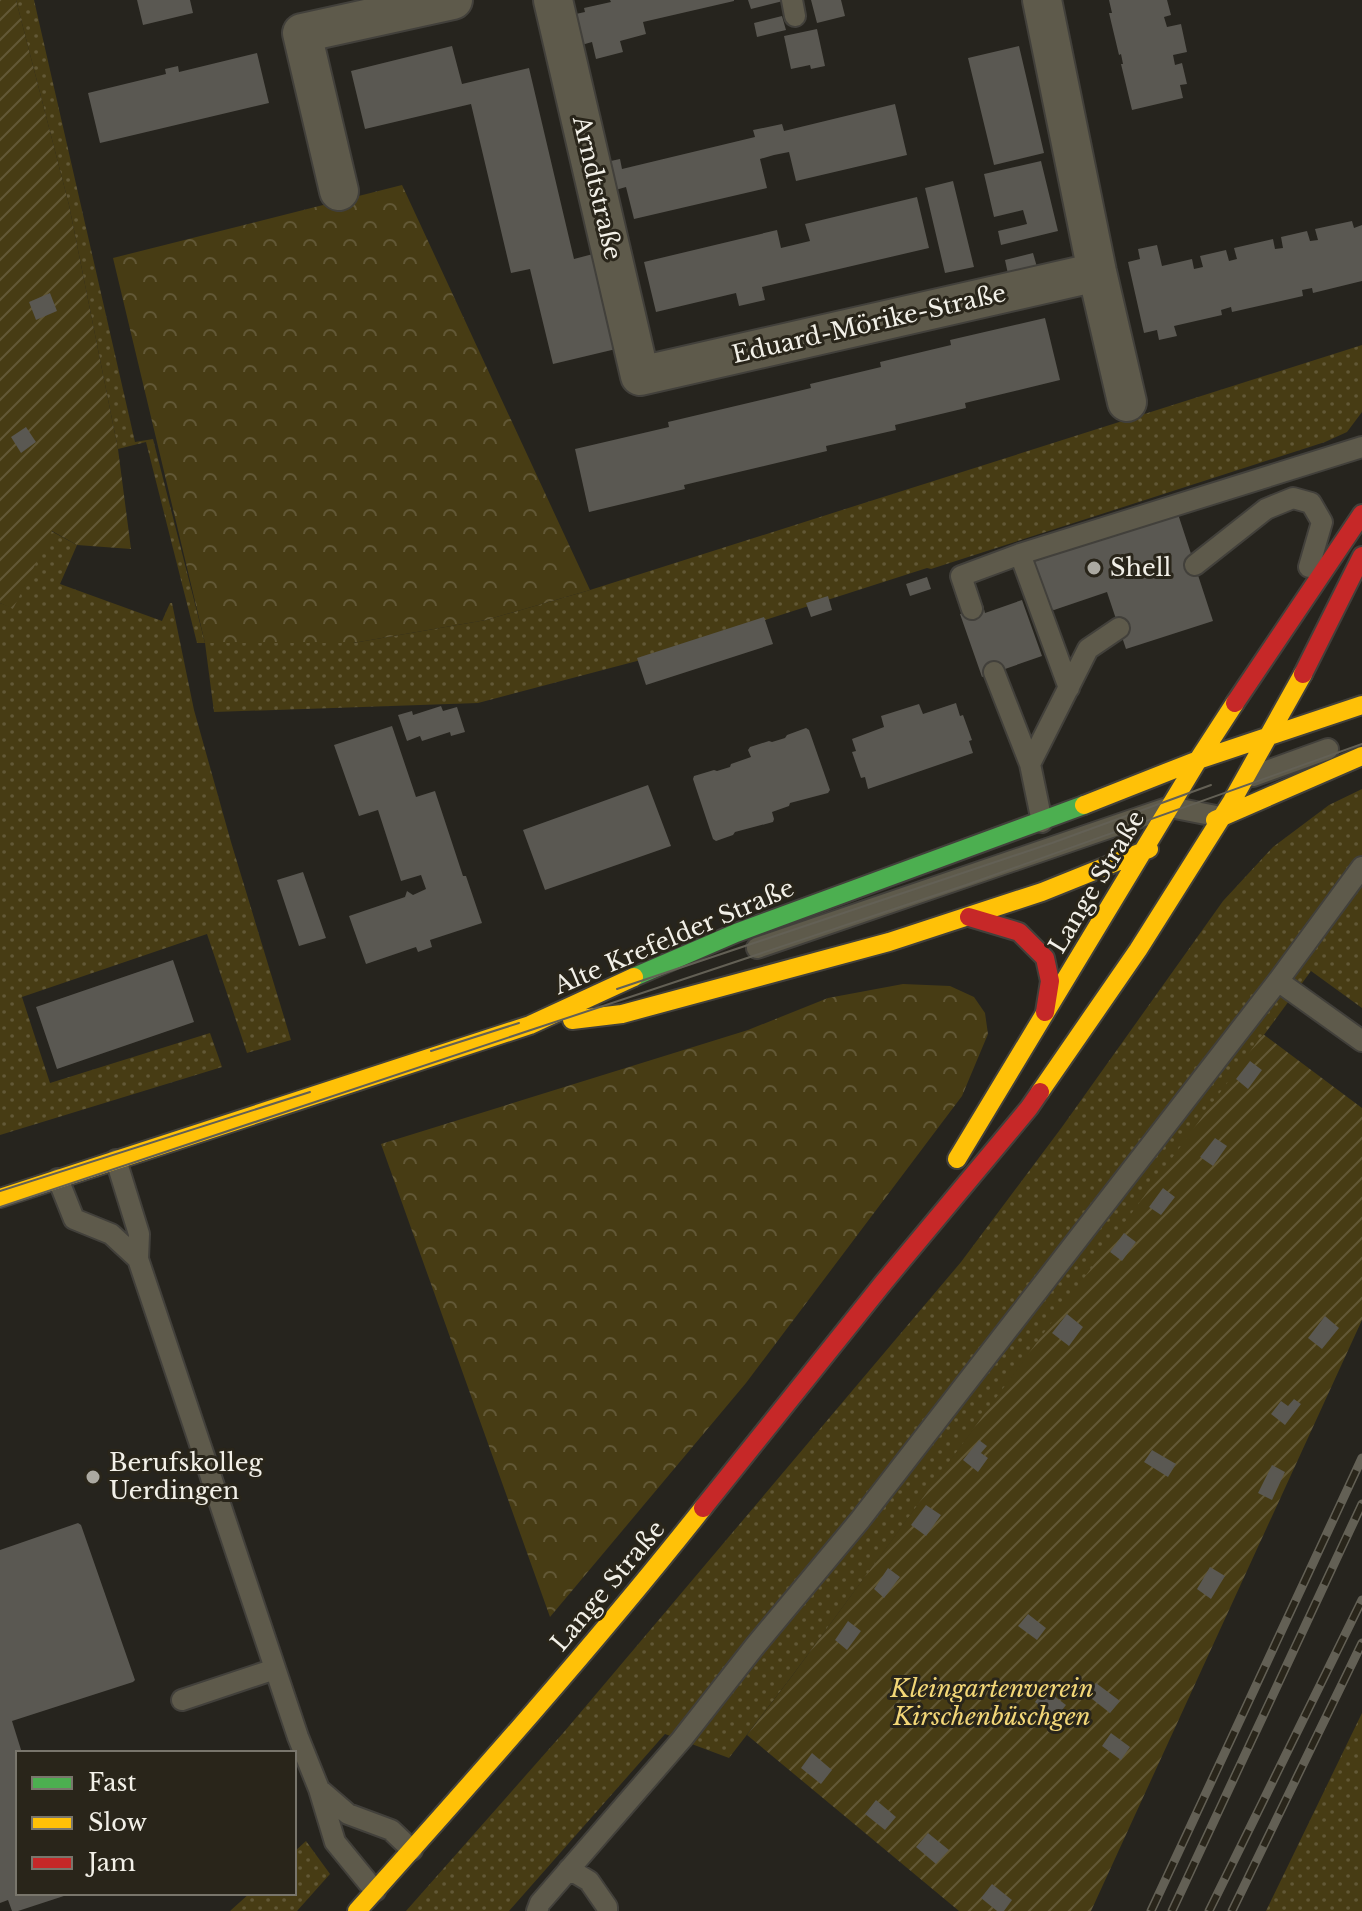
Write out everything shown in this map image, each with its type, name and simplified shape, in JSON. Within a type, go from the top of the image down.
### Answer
[{"type":"main road","name":"Lange Straße","points":[[884,1282],[1198,760],[1362,514]]},
{"type":"main road","name":"Lange Straße","points":[[357,1911],[635,1594],[884,1282],[1029,1108],[1138,950],[1245,778],[1303,674],[1362,556]]},
{"type":"main road","name":"Alte Krefelder Straße","points":[[0,1198],[530,1025],[736,933],[1042,822],[1198,760],[1362,705]]},
{"type":"main road","points":[[1196,828],[1362,756]]},
{"type":"main road","points":[[530,1025],[622,1014],[875,947],[1080,878],[1170,840]]},
{"type":"main road","points":[[969,917],[1019,932],[1045,958],[1050,981],[1045,1012]]},
{"type":"street","points":[[339,191],[302,33],[453,0]]},
{"type":"street","name":"Arndtstraße","points":[[553,0],[640,376]]},
{"type":"street","points":[[1042,0],[1097,272],[1127,402]]},
{"type":"street","name":"Eduard-Mörike-Straße","points":[[640,376],[1097,272]]},
{"type":"lane","points":[[972,609],[961,576],[1020,554],[1362,447]]},
{"type":"lane","points":[[1195,565],[1266,509],[1315,462]]},
{"type":"lane","points":[[1266,509],[1293,498],[1311,503],[1322,522],[1297,609]]},
{"type":"lane","points":[[1020,554],[1069,688]]},
{"type":"lane","points":[[1030,764],[1088,649],[1119,628]]},
{"type":"lane","points":[[994,672],[1030,764],[1042,822]]},
{"type":"lane","points":[[1198,760],[1245,778],[1362,737]]},
{"type":"lane","points":[[530,1025],[1170,807],[1221,817]]},
{"type":"lane","points":[[537,1911],[540,1903],[644,1783],[860,1520],[1278,981],[1362,867]]},
{"type":"lane","points":[[1278,981],[1362,1041]]},
{"type":"lane","points":[[116,1160],[139,1234],[138,1259],[335,1842],[375,1891]]},
{"type":"lane","points":[[58,1179],[74,1219],[111,1234],[138,1259]]},
{"type":"lane","points":[[182,1700],[275,1669]]},
{"type":"lane","points":[[319,1789],[348,1814],[391,1830],[412,1850]]},
{"type":"lane","points":[[569,1869],[589,1881],[607,1911]]},
{"type":"green space","points":[[0,0],[16,0],[69,205],[118,449],[131,549],[77,545],[52,531],[13,609],[0,603]]},
{"type":"green space","points":[[16,0],[34,0],[135,442],[153,439],[205,643],[197,643],[146,442],[118,449],[69,205]]},
{"type":"green space","points":[[402,185],[590,590],[486,620],[353,643],[205,643],[113,258]]},
{"type":"green space","points":[[1362,345],[1362,412],[1347,432],[1325,442],[637,661],[478,703],[214,712],[205,643],[353,643],[486,620],[590,590]]},
{"type":"green space","points":[[51,531],[77,545],[60,584],[162,621],[172,603],[194,710],[291,1040],[247,1053],[207,934],[22,997],[50,1083],[210,1033],[222,1067],[0,1135],[0,603],[13,608]]},
{"type":"green space","points":[[1362,789],[1362,1008],[1311,971],[729,1758],[665,1734],[509,1911],[406,1911],[564,1732],[961,1262],[1062,1127],[1223,901],[1273,847],[1329,805]]},
{"type":"green space","points":[[903,984],[950,986],[974,997],[985,1013],[988,1034],[962,1096],[746,1383],[550,1617],[381,1144],[748,1030],[828,998]]},
{"type":"green space","name":"Kleingartenverein Kirschenbüschgen","points":[[1263,1034],[1362,1108],[1362,1320],[1091,1911],[959,1911],[747,1735]]},
{"type":"green space","points":[[1362,1713],[1362,1911],[1266,1911]]},
{"type":"green space","points":[[306,1841],[330,1874],[297,1911],[230,1911],[248,1895],[296,1895],[296,1850]]},
{"type":"building","points":[[137,0],[190,0],[193,13],[143,25]]},
{"type":"building","points":[[610,0],[734,1],[643,22],[646,34],[620,41],[623,52],[596,59],[592,42],[578,46],[571,15]]},
{"type":"building","points":[[748,0],[783,0],[783,1],[751,9]]},
{"type":"building","points":[[811,0],[841,0],[845,16],[817,23]]},
{"type":"building","points":[[1109,0],[1167,0],[1171,15],[1164,17],[1167,27],[1181,24],[1187,52],[1173,55],[1175,65],[1182,63],[1187,84],[1180,85],[1183,98],[1132,110],[1109,13],[1112,13]]},
{"type":"building","points":[[782,16],[786,30],[757,37],[754,23]]},
{"type":"building","points":[[817,29],[825,66],[791,69],[784,36]]},
{"type":"building","points":[[452,46],[462,84],[529,68],[574,259],[593,254],[616,349],[553,364],[530,269],[511,273],[471,104],[365,129],[351,71]]},
{"type":"building","points":[[1019,46],[1044,153],[994,165],[968,58]]},
{"type":"building","points":[[257,53],[269,103],[100,143],[88,93],[166,74],[165,69],[178,66],[179,72]]},
{"type":"building","points":[[895,104],[907,155],[796,181],[789,152],[774,155],[760,159],[767,188],[634,219],[626,187],[612,191],[606,162],[620,159],[622,169],[755,137],[753,130],[782,124],[784,131]]},
{"type":"building","points":[[1041,161],[1058,231],[1001,245],[998,231],[1027,224],[1023,210],[994,217],[984,174]]},
{"type":"building","points":[[953,181],[974,267],[945,273],[925,188]]},
{"type":"building","points":[[917,197],[929,248],[762,287],[765,300],[739,306],[736,293],[656,312],[644,262],[777,230],[781,248],[810,241],[805,224]]},
{"type":"building","points":[[1352,221],[1354,228],[1362,225],[1362,281],[1313,293],[1312,288],[1302,290],[1303,296],[1232,312],[1231,307],[1221,310],[1222,315],[1174,326],[1177,336],[1159,340],[1157,330],[1144,333],[1128,262],[1140,259],[1138,249],[1157,245],[1162,266],[1192,259],[1194,269],[1203,267],[1200,256],[1226,250],[1229,261],[1237,259],[1234,248],[1273,239],[1275,249],[1283,248],[1281,237],[1307,231],[1310,241],[1318,240],[1315,229]]},
{"type":"building","points":[[1033,253],[1037,267],[1008,274],[1005,260]]},
{"type":"building","points":[[50,293],[57,311],[36,320],[29,302]]},
{"type":"building","points":[[1045,318],[1060,380],[965,403],[966,408],[895,425],[896,430],[826,446],[827,451],[684,485],[685,489],[589,512],[575,449],[669,427],[668,422],[811,388],[810,384],[881,367],[880,362],[951,345],[950,340]]},
{"type":"building","points":[[26,427],[36,442],[21,453],[11,437]]},
{"type":"building","points":[[1178,514],[1213,621],[1126,649],[1107,592],[1054,610],[1048,608],[1033,562]]},
{"type":"building","points":[[927,577],[931,589],[910,596],[906,584]]},
{"type":"building","points":[[828,596],[832,610],[811,617],[806,603]]},
{"type":"building","points":[[1022,600],[1042,656],[982,677],[960,614],[983,605],[985,613]]},
{"type":"building","points":[[764,617],[773,644],[646,685],[637,658]]},
{"type":"building","points":[[956,703],[972,740],[969,741],[973,753],[868,789],[852,752],[856,751],[852,739],[884,727],[881,716],[919,704],[923,714]]},
{"type":"building","points":[[441,706],[443,711],[457,707],[465,732],[451,736],[450,732],[422,741],[420,736],[407,741],[398,715],[412,711],[413,715]]},
{"type":"building","points":[[392,726],[416,797],[435,791],[482,923],[430,940],[432,947],[418,952],[416,947],[366,964],[349,916],[405,897],[407,891],[413,895],[426,889],[421,875],[401,881],[378,810],[359,816],[334,745]]},
{"type":"building","points":[[806,728],[830,790],[828,793],[790,803],[772,812],[773,822],[735,832],[716,841],[713,839],[694,776],[730,767],[751,757],[750,747],[785,738]]},
{"type":"building","points":[[648,785],[671,846],[545,890],[523,830]]},
{"type":"building","points":[[303,872],[326,938],[299,946],[277,880]]},
{"type":"building","points":[[173,960],[194,1022],[57,1069],[36,1007]]},
{"type":"building","points":[[1250,1061],[1262,1070],[1248,1089],[1236,1079]]},
{"type":"building","points":[[1215,1138],[1227,1146],[1213,1166],[1200,1157]]},
{"type":"building","points":[[1163,1188],[1175,1197],[1161,1215],[1149,1207]]},
{"type":"building","points":[[1124,1233],[1136,1242],[1122,1261],[1110,1252]]},
{"type":"building","points":[[1067,1314],[1083,1327],[1069,1346],[1052,1333]]},
{"type":"building","points":[[1325,1316],[1339,1328],[1322,1349],[1308,1338]]},
{"type":"building","points":[[1294,1399],[1301,1404],[1285,1425],[1271,1414],[1281,1401],[1288,1406]]},
{"type":"building","points":[[979,1440],[987,1446],[981,1453],[988,1458],[978,1472],[963,1460]]},
{"type":"building","points":[[1152,1450],[1176,1464],[1168,1477],[1144,1462]]},
{"type":"building","points":[[1272,1465],[1285,1472],[1272,1500],[1258,1493]]},
{"type":"building","points":[[926,1505],[941,1515],[926,1536],[911,1525]]},
{"type":"building","points":[[78,1523],[81,1525],[135,1680],[12,1721],[21,1751],[16,1751],[16,1895],[67,1895],[18,1911],[12,1911],[8,1900],[0,1903],[0,1550]]},
{"type":"building","points":[[1210,1567],[1225,1576],[1211,1599],[1197,1589]]},
{"type":"building","points":[[888,1568],[900,1577],[884,1598],[874,1589]]},
{"type":"building","points":[[1028,1614],[1046,1628],[1037,1640],[1018,1626]]},
{"type":"building","points":[[848,1621],[861,1631],[847,1650],[835,1640]]},
{"type":"building","points":[[1096,1683],[1120,1701],[1110,1713],[1087,1695]]},
{"type":"building","points":[[1045,1689],[1066,1705],[1056,1718],[1035,1702]]},
{"type":"building","points":[[1111,1733],[1130,1747],[1121,1760],[1102,1746]]},
{"type":"building","points":[[812,1753],[832,1770],[821,1784],[801,1768]]},
{"type":"building","points":[[876,1800],[896,1817],[885,1830],[865,1814]]},
{"type":"building","points":[[928,1833],[949,1850],[936,1864],[916,1847]]},
{"type":"building","points":[[992,1884],[1012,1900],[1004,1911],[997,1911],[981,1898]]},
{"type":"tram line","points":[[0,1207],[966,885],[1362,744]]},
{"type":"tram line","points":[[617,989],[1052,843],[1211,785]]},
{"type":"tram line","points":[[431,1051],[519,1023]]},
{"type":"tram line","points":[[0,1191],[310,1092]]},
{"type":"railway","points":[[1151,1911],[1362,1458]]},
{"type":"railway","points":[[1172,1911],[1362,1504]]},
{"type":"railway","points":[[1209,1911],[1362,1600]]},
{"type":"railway","points":[[1232,1911],[1362,1643]]},
{"type":"traffic: fast","points":[[634,977],[736,933],[1084,805]]},
{"type":"traffic: slow","points":[[1040,1092],[1138,950],[1232,801],[1303,674]]},
{"type":"traffic: slow","points":[[957,1159],[1235,703]]},
{"type":"traffic: slow","points":[[1084,805],[1198,760],[1362,705]]},
{"type":"traffic: slow","points":[[1215,820],[1362,756]]},
{"type":"traffic: slow","points":[[572,1020],[622,1014],[889,942],[1042,892],[1149,849]]},
{"type":"traffic: slow","points":[[0,1198],[530,1025],[634,977]]},
{"type":"traffic: slow","points":[[357,1911],[576,1662],[703,1508]]},
{"type":"traffic: jam","points":[[1235,703],[1362,514]]},
{"type":"traffic: jam","points":[[1303,674],[1362,556]]},
{"type":"traffic: jam","points":[[969,917],[1019,932],[1045,958],[1050,981],[1045,1012]]},
{"type":"traffic: jam","points":[[703,1508],[1040,1092]]},
{"type":"place","name":"Shell","points":[[1094,568]]},
{"type":"place","name":"Berufskolleg Uerdingen","points":[[93,1477]]}]
